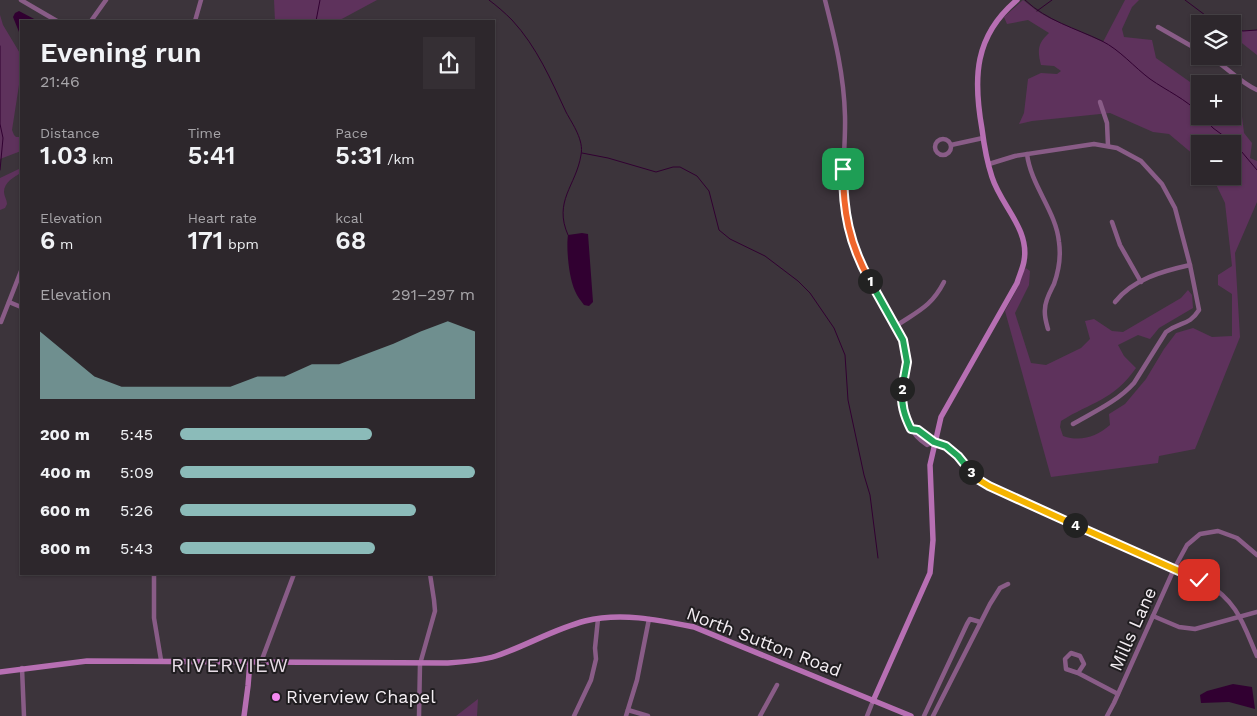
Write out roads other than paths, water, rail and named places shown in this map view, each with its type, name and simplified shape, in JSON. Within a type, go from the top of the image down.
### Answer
[{"type":"main road","points":[[873,701],[930,573],[932,540],[930,466],[941,417],[1017,283],[1024,261],[1024,246],[1021,233],[998,193],[989,164],[977,95],[979,61],[983,48],[996,23],[1009,6],[1017,0]]},
{"type":"main road","name":"North Sutton Road","points":[[0,672],[87,661],[161,660],[420,664],[475,661],[495,656],[556,630],[584,621],[624,617],[649,619],[694,628],[911,716]]},
{"type":"main road","points":[[244,716],[250,662]]},
{"type":"street","points":[[21,0],[55,20]]},
{"type":"street","points":[[92,20],[106,0]]},
{"type":"street","points":[[195,20],[201,0]]},
{"type":"street","points":[[825,0],[838,49],[843,83],[845,117],[843,198],[847,221],[859,261],[896,326],[906,348],[907,362],[902,391],[902,405],[911,429],[918,430],[934,442],[946,446],[979,480],[989,486],[1219,591],[1240,616],[1257,656]]},
{"type":"street","points":[[1158,27],[1191,46]]},
{"type":"street","points":[[1223,65],[1247,86],[1257,90]]},
{"type":"street","points":[[1100,102],[1107,122],[1108,146]]},
{"type":"street","points":[[951,145],[983,138]]},
{"type":"street","points":[[989,164],[1027,154],[1083,144],[1118,148],[1141,161],[1162,184],[1176,208],[1199,310],[1191,320],[1173,327],[1160,338],[1128,390],[1073,424]]},
{"type":"street","points":[[1027,154],[1029,167],[1054,221],[1059,240],[1058,271],[1044,316],[1048,329]]},
{"type":"street","points":[[1112,222],[1120,245],[1141,282]]},
{"type":"street","points":[[1115,302],[1123,292],[1163,271],[1190,265]]},
{"type":"street","points":[[1,322],[20,274]]},
{"type":"street","points":[[896,326],[930,303],[937,296],[944,282]]},
{"type":"street","points":[[9,302],[20,307]]},
{"type":"street","name":"Mills Lane","points":[[1107,716],[1174,569],[1187,545],[1200,534],[1218,531],[1237,538],[1257,555]]},
{"type":"street","points":[[154,575],[154,618],[161,660]]},
{"type":"street","points":[[261,662],[294,575]]},
{"type":"street","points":[[418,716],[420,664],[435,611],[430,575]]},
{"type":"street","points":[[933,716],[980,622],[1000,588],[1008,584]]},
{"type":"street","points":[[1153,616],[1179,627],[1196,629],[1257,612]]},
{"type":"street","points":[[574,716],[591,680],[596,659],[595,648],[598,619]]},
{"type":"street","points":[[626,716],[637,680],[649,619]]},
{"type":"street","points":[[924,716],[967,624],[970,619],[980,622]]},
{"type":"street","points":[[1078,673],[1084,664],[1080,656],[1071,653],[1065,659],[1066,669],[1078,673],[1118,694]]},
{"type":"street","points":[[22,668],[24,716]]},
{"type":"street","points":[[760,716],[777,685]]},
{"type":"street","points":[[867,716],[873,701]]},
{"type":"street","points":[[628,710],[648,716]]},
{"type":"waterway","points":[[316,20],[320,0]]},
{"type":"waterway","points":[[489,0],[512,20],[529,41],[549,76],[579,138],[582,149],[581,155],[564,203],[564,223],[568,235]]},
{"type":"waterway","points":[[1025,0],[1052,19],[1109,45],[1150,79],[1191,106]]},
{"type":"waterway","points":[[1037,11],[1052,0]]},
{"type":"waterway","points":[[1185,0],[1205,15]]},
{"type":"waterway","points":[[1241,30],[1257,30]]},
{"type":"waterway","points":[[0,46],[0,124],[3,138],[0,170]]},
{"type":"waterway","points":[[1210,125],[1236,145],[1257,170]]},
{"type":"waterway","points":[[582,153],[608,158],[656,172],[680,167],[697,176],[709,191],[719,230],[730,239],[765,256],[798,281],[810,293],[834,328],[845,355],[848,400],[870,495],[878,558]]},
{"type":"place","name":"Riverview Chapel","points":[[276,697]]},
{"type":"district","name":"RIVERVIEW","points":[[230,665]]}]
